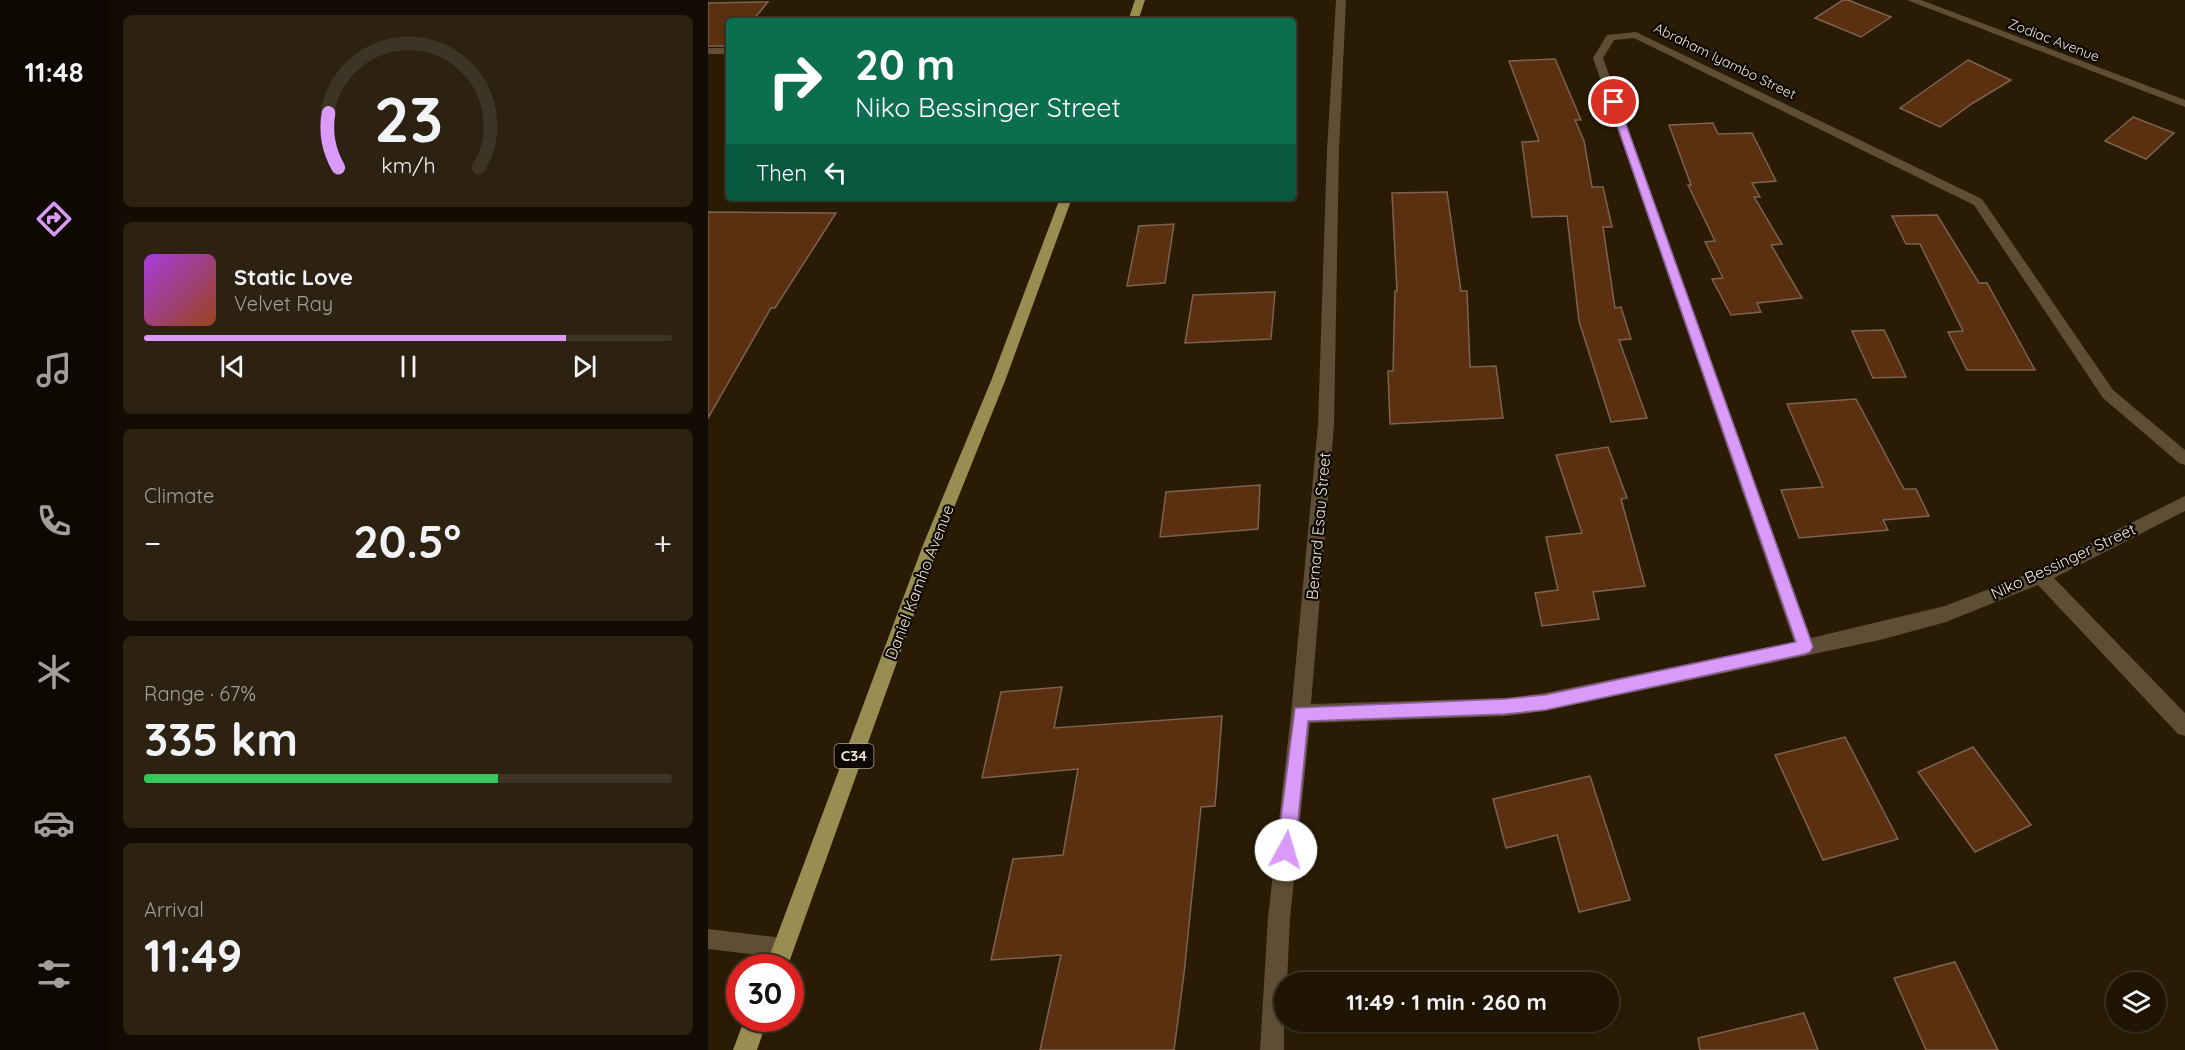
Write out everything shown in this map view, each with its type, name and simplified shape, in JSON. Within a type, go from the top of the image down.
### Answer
[{"type":"main road","points":[[1134,18],[1140,0]]},
{"type":"main road","name":"Daniel Kamho Avenue","points":[[781,954],[932,545],[998,381],[1065,201]]},
{"type":"main road","points":[[745,1050],[752,1032]]},
{"type":"street","name":"Bernard Esau Street","points":[[1272,1050],[1279,918],[1301,714],[1326,425],[1333,150],[1341,0]]},
{"type":"street","name":"Zodiac Avenue","points":[[1912,0],[2185,104]]},
{"type":"street","name":"Abraham Iyambo Street","points":[[1805,647],[1598,58],[1611,37],[1636,35],[1978,202],[2108,394],[2185,459]]},
{"type":"street","points":[[708,51],[726,51]]},
{"type":"street","name":"Niko Bessinger Street","points":[[1301,714],[1505,707],[1545,702],[1880,632],[1946,614],[2041,576],[2185,503]]},
{"type":"street","points":[[2041,576],[2185,727]]},
{"type":"lane","points":[[708,939],[783,948]]},
{"type":"building","points":[[1843,0],[1891,17],[1861,37],[1815,18]]},
{"type":"building","points":[[768,2],[755,18],[726,18],[726,46],[708,46],[708,3]]},
{"type":"building","points":[[1555,59],[1581,120],[1575,120],[1584,141],[1592,187],[1603,187],[1612,227],[1603,227],[1615,308],[1621,307],[1631,339],[1619,340],[1647,418],[1611,422],[1579,321],[1567,216],[1532,217],[1522,142],[1539,141],[1509,61]]},
{"type":"building","points":[[1968,60],[2011,80],[1940,127],[1900,108]]},
{"type":"building","points":[[2133,117],[2174,133],[2146,159],[2105,141]]},
{"type":"building","points":[[1713,123],[1718,134],[1752,133],[1776,181],[1752,183],[1760,197],[1754,197],[1782,244],[1771,245],[1802,298],[1757,303],[1761,312],[1731,315],[1712,279],[1723,278],[1705,242],[1715,241],[1688,185],[1691,185],[1669,125]]},
{"type":"building","points":[[1447,192],[1461,291],[1467,291],[1470,367],[1496,366],[1503,418],[1390,424],[1388,371],[1393,371],[1395,291],[1397,291],[1392,193]]},
{"type":"building","points":[[708,212],[836,213],[775,308],[771,308],[708,418]]},
{"type":"building","points":[[1937,215],[1979,283],[1987,283],[2035,370],[1967,370],[1948,332],[1963,331],[1920,244],[1906,244],[1892,216]]},
{"type":"building","points":[[1174,224],[1165,283],[1127,286],[1139,226]]},
{"type":"building","points":[[1275,292],[1271,339],[1185,343],[1193,295]]},
{"type":"building","points":[[1884,330],[1906,377],[1873,378],[1852,331]]},
{"type":"building","points":[[1856,399],[1904,489],[1916,489],[1929,516],[1883,520],[1888,530],[1799,538],[1781,490],[1823,487],[1787,404]]},
{"type":"building","points":[[1608,447],[1627,498],[1621,499],[1645,586],[1593,592],[1599,619],[1542,626],[1535,593],[1558,590],[1546,537],[1582,533],[1556,455]]},
{"type":"building","points":[[1260,485],[1258,529],[1160,537],[1166,492]]},
{"type":"building","points":[[1062,687],[1054,728],[1222,716],[1215,806],[1201,807],[1174,1050],[1040,1050],[1061,955],[991,960],[1013,859],[1063,855],[1078,769],[982,778],[1001,692]]},
{"type":"building","points":[[1845,737],[1898,839],[1823,860],[1775,755]]},
{"type":"building","points":[[1973,747],[2031,825],[1975,852],[1918,772]]},
{"type":"building","points":[[1590,776],[1630,900],[1579,912],[1557,835],[1506,848],[1493,799]]},
{"type":"building","points":[[1955,962],[1998,1050],[1926,1050],[1894,978]]},
{"type":"building","points":[[1804,1013],[1818,1050],[1700,1050],[1698,1038]]},
{"type":"route","points":[[1286,850],[1301,714],[1505,707],[1545,702],[1805,647],[1614,102]]}]
